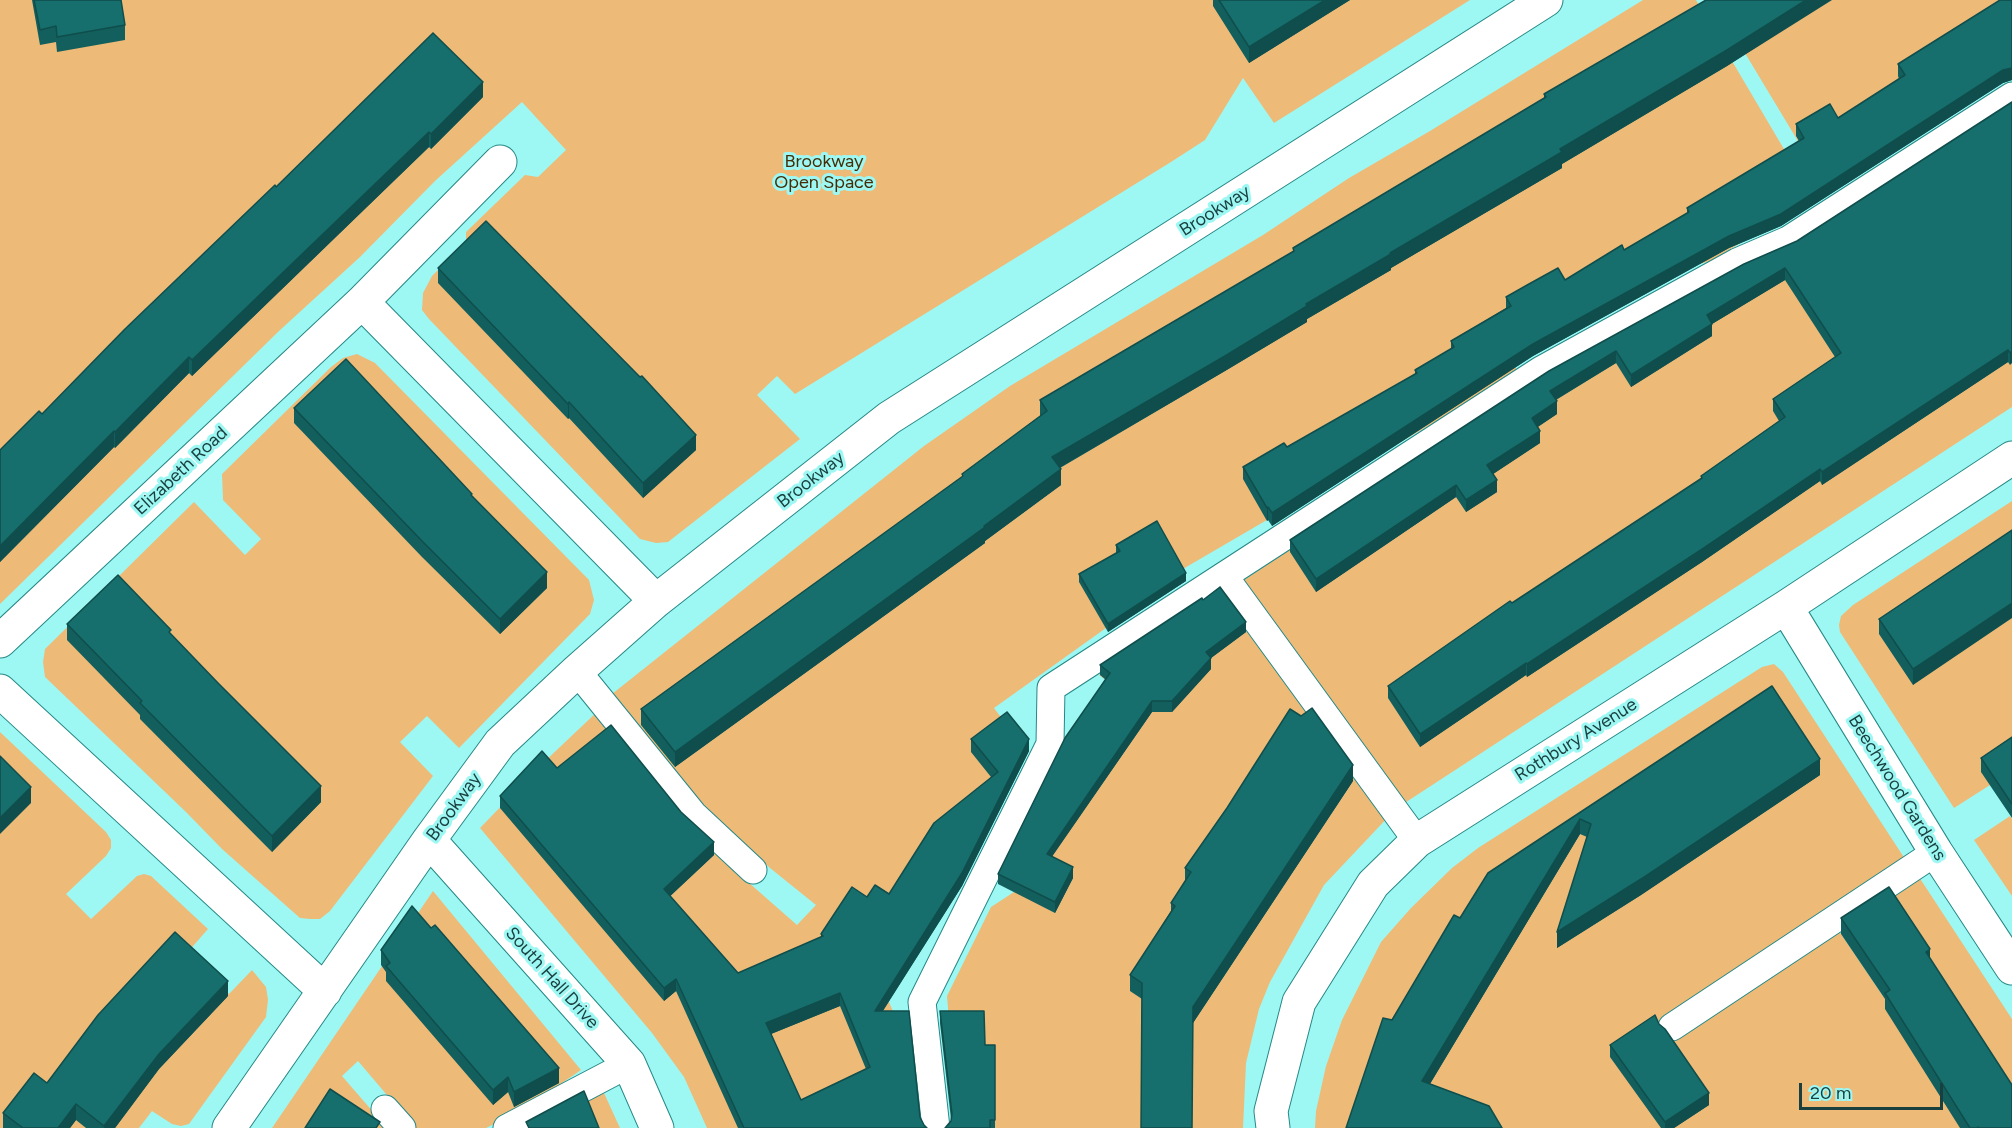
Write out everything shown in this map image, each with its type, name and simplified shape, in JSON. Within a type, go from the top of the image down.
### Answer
[{"type":"street","name":"Brookway","points":[[229,1128],[429,840],[500,743],[656,601],[889,418],[1546,0]]},
{"type":"street","name":"Elizabeth Road","points":[[0,641],[362,302],[500,162]]},
{"type":"street","points":[[362,302],[656,601]]},
{"type":"street","name":"Rothbury Avenue","points":[[1273,1128],[1271,1111],[1299,1002],[1373,884],[1417,841],[1786,607],[2012,458]]},
{"type":"street","name":"Beechwood Gardens","points":[[1786,607],[1936,852],[2012,968]]},
{"type":"street","points":[[0,691],[325,991]]},
{"type":"street","name":"South Hall Drive","points":[[429,840],[628,1064],[657,1128]]},
{"type":"lane","points":[[936,1128],[922,1002],[1050,744],[1051,688],[1541,370],[1737,262],[1788,240],[2012,96]]},
{"type":"lane","points":[[1224,576],[1417,841]]},
{"type":"lane","points":[[577,671],[693,814],[753,870]]},
{"type":"lane","points":[[1672,1027],[1936,852]]},
{"type":"lane","points":[[507,1128],[628,1064]]},
{"type":"green space","name":"Brookway Open Space","points":[[0,0],[1470,0],[1274,123],[1243,78],[1205,140],[1171,162],[795,394],[777,376],[757,395],[800,439],[668,542],[656,543],[640,539],[422,310],[423,293],[432,276],[466,242],[466,232],[525,175],[538,177],[566,150],[522,102],[435,181],[360,257],[279,331],[0,604]]},
{"type":"green space","points":[[1643,0],[1696,0],[1814,200],[1710,261],[1682,269],[1513,364],[1519,373],[1140,594],[1146,605],[1106,628],[994,708],[1025,758],[884,990],[899,1026],[914,1128],[707,1128],[684,1077],[652,1033],[480,828],[599,710],[748,882],[797,925],[816,905],[770,868],[690,796],[612,694],[924,446],[1010,386],[1263,235],[1349,178]]},
{"type":"green space","points":[[1713,0],[2012,0],[1828,191]]},
{"type":"green space","points":[[2012,122],[2012,407],[1397,808],[1238,584],[1305,539]]},
{"type":"green space","points":[[357,354],[375,363],[589,580],[594,600],[590,614],[459,748],[427,716],[400,742],[433,776],[330,911],[320,919],[310,919],[300,918],[222,849],[45,677],[43,662],[45,649],[194,502],[245,555],[261,539],[223,500],[222,474],[331,367],[343,358]]},
{"type":"green space","points":[[2012,501],[2012,771],[1954,808],[1840,632],[1839,625],[1841,616],[1853,605]]},
{"type":"green space","points":[[1226,593],[1391,814],[1324,885],[1270,982],[1259,1009],[1246,1063],[1243,1128],[958,1128],[947,996],[991,907],[1014,892],[1107,681],[1099,675]]},
{"type":"green space","points":[[1774,664],[1783,672],[1905,859],[1655,1027],[1664,1048],[1839,931],[1883,996],[1887,899],[1919,877],[2012,1019],[2012,1120],[2000,1128],[1315,1128],[1316,1111],[1326,1066],[1342,1020],[1381,942],[1411,908],[1452,868],[1478,848],[1762,667]]},
{"type":"green space","points":[[0,732],[106,832],[111,840],[111,848],[106,856],[66,894],[91,919],[137,876],[144,874],[151,876],[208,929],[186,954],[229,994],[252,970],[266,987],[268,1000],[266,1017],[189,1124],[181,1126],[172,1124],[152,1111],[139,1128],[0,1128]]},
{"type":"green space","points":[[2010,816],[2012,819],[2012,896],[1974,840]]},
{"type":"green space","points":[[433,891],[581,1070],[524,1109],[486,1128],[415,1128],[358,1061],[342,1076],[387,1128],[272,1128]]},
{"type":"green space","points":[[604,1093],[620,1128],[525,1128],[583,1103]]},
{"type":"building","points":[[34,0],[121,0],[125,25],[57,37],[56,26],[40,30]]},
{"type":"building","points":[[1219,0],[1325,0],[1249,47]]},
{"type":"building","points":[[1706,0],[1806,0],[1727,50],[1560,149],[1562,152],[1390,253],[1225,356],[1052,457],[1061,469],[985,527],[675,752],[641,709],[963,476],[962,474],[1047,411],[1040,400],[1294,251],[1293,248],[1546,97],[1544,94]]},
{"type":"building","points":[[2000,0],[2012,0],[2012,68],[2003,70],[1781,214],[1729,236],[1533,344],[1272,513],[1267,508],[1243,467],[1284,443],[1287,447],[1417,373],[1415,370],[1454,347],[1451,341],[1511,306],[1506,297],[1558,268],[1565,280],[1622,245],[1624,250],[1689,212],[1687,208],[1804,138],[1796,124],[1830,104],[1838,118],[1905,75],[1898,64]]},
{"type":"building","points":[[433,33],[483,82],[192,360],[189,357],[0,546],[0,450],[39,411],[42,414],[125,329],[275,185],[276,187]]},
{"type":"building","points":[[2012,102],[2012,351],[2010,353],[2008,350],[1822,472],[1820,469],[1420,734],[1388,686],[1510,601],[1512,603],[1702,478],[1701,476],[1785,417],[1773,399],[1841,353],[1785,268],[1707,315],[1712,324],[1631,375],[1616,351],[1550,391],[1557,401],[1532,418],[1540,431],[1487,465],[1497,480],[1466,500],[1456,485],[1316,579],[1290,540],[1549,371],[1744,264],[1797,241]]},
{"type":"building","points":[[486,221],[640,377],[642,376],[696,435],[643,483],[569,402],[568,404],[438,268]]},
{"type":"building","points":[[346,359],[471,495],[547,572],[500,619],[294,408]]},
{"type":"building","points":[[1157,521],[1186,573],[1108,624],[1079,574],[1120,551],[1116,545]]},
{"type":"building","points":[[2012,530],[2012,603],[1913,669],[1879,619]]},
{"type":"building","points":[[118,575],[218,683],[321,786],[272,836],[140,703],[142,701],[67,624]]},
{"type":"building","points":[[1220,587],[1246,622],[1206,652],[1211,658],[1172,701],[1152,701],[1047,854],[1073,867],[1055,902],[998,874],[1065,738],[1110,673],[1100,665]]},
{"type":"building","points":[[1772,686],[1820,759],[1641,879],[1557,932],[1591,824],[1580,819],[1422,1081],[1489,1106],[1502,1128],[1346,1128],[1383,1018],[1392,1020],[1454,915],[1460,918],[1488,873]]},
{"type":"building","points":[[1312,708],[1353,765],[1193,1007],[1192,1128],[1141,1128],[1142,983],[1130,975],[1175,906],[1171,903],[1191,872],[1185,868],[1227,808],[1290,709],[1301,716]]},
{"type":"building","points":[[1007,712],[1029,739],[962,873],[875,1011],[909,1011],[920,1117],[927,1128],[744,1128],[676,979],[664,988],[500,796],[542,751],[557,768],[611,725],[681,812],[714,842],[664,889],[738,973],[823,936],[821,934],[852,887],[867,897],[875,885],[889,894],[934,823],[998,772],[971,739]],"holes":[[[840,993],[870,1067],[801,1100],[766,1023]]]},
{"type":"building","points":[[2012,737],[2012,804],[1981,758]]},
{"type":"building","points":[[0,756],[31,787],[0,818]]},
{"type":"building","points":[[1889,887],[1930,949],[1926,952],[2012,1085],[2012,1128],[1970,1128],[1885,993],[1890,990],[1841,918]]},
{"type":"building","points":[[412,906],[431,928],[435,925],[559,1068],[514,1092],[508,1077],[493,1090],[386,966],[390,963],[381,950]]},
{"type":"building","points":[[175,932],[228,981],[159,1054],[104,1126],[76,1104],[58,1128],[23,1128],[3,1113],[34,1073],[47,1083],[98,1015]]},
{"type":"building","points":[[940,1011],[984,1011],[985,1045],[995,1045],[995,1120],[990,1120],[990,1128],[945,1128],[951,1121],[952,1114]]},
{"type":"building","points":[[1655,1015],[1659,1024],[1665,1029],[1709,1093],[1665,1122],[1610,1045]]},
{"type":"building","points":[[330,1089],[380,1122],[376,1128],[305,1128]]},
{"type":"building","points":[[584,1091],[599,1128],[529,1128],[526,1122]]}]
